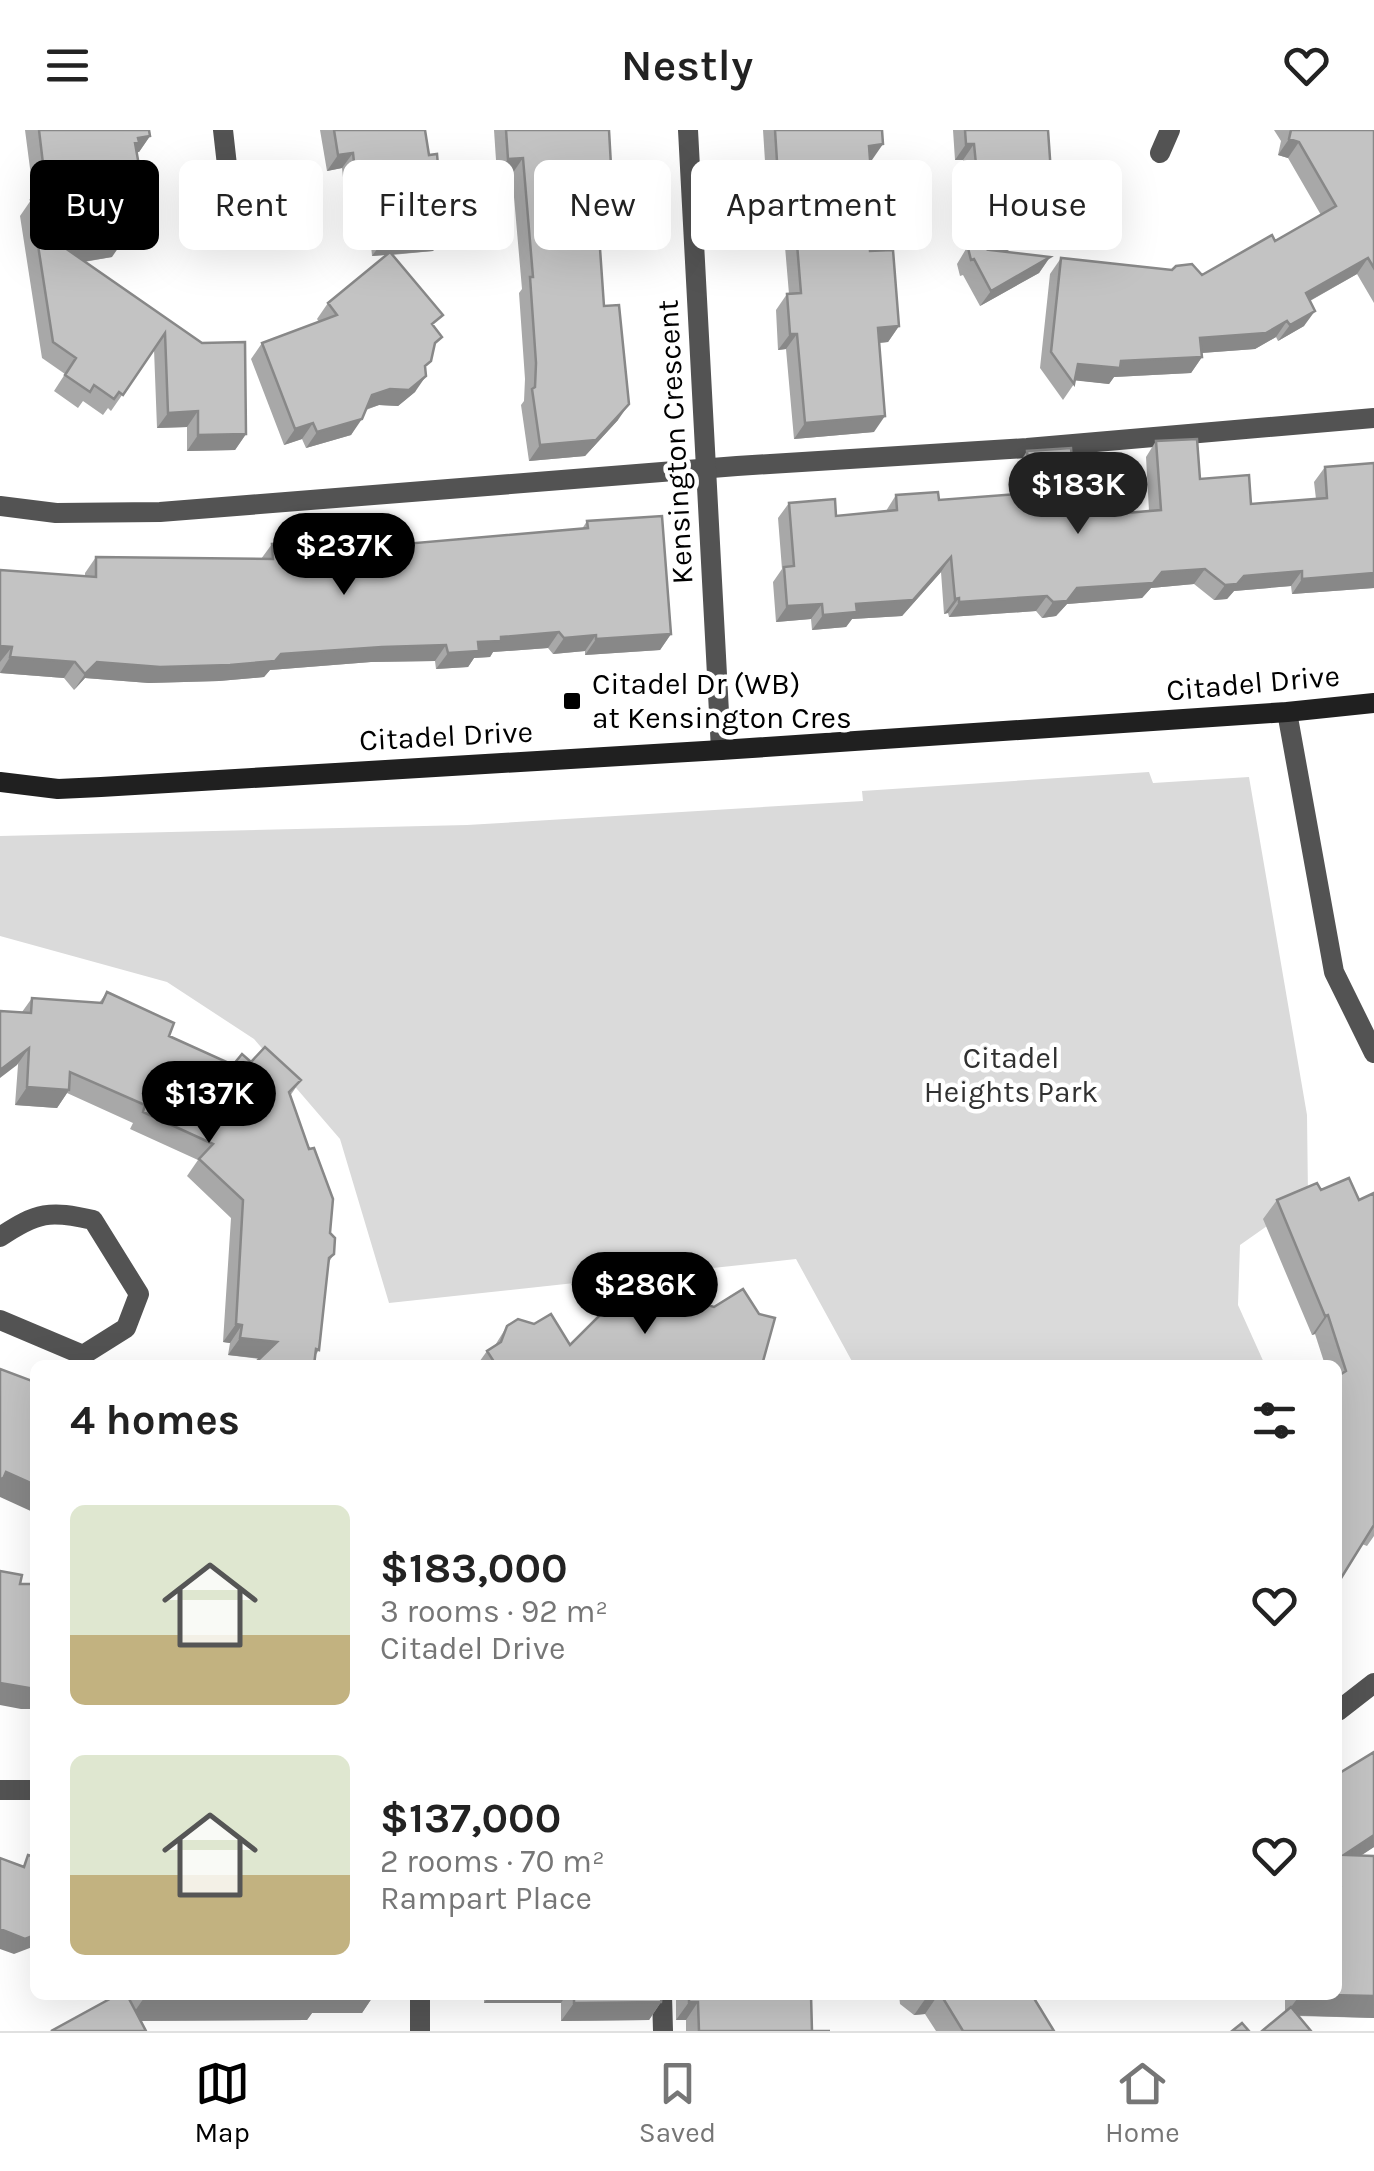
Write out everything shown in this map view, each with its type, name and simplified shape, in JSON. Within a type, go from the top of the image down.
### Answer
[{"type":"street","points":[[223,130],[226,160]]},
{"type":"street","name":"Kensington Crescent","points":[[688,130],[721,750]]},
{"type":"street","points":[[1160,152],[1170,130]]},
{"type":"street","points":[[0,506],[56,513],[160,512],[1027,448],[1374,418]]},
{"type":"street","name":"Citadel Drive","points":[[0,782],[58,789],[721,750],[1286,712],[1374,702]]},
{"type":"street","points":[[1286,712],[1334,972],[1374,1053]]},
{"type":"street","points":[[0,1237],[18,1224],[56,1212],[93,1220],[139,1294],[126,1328],[83,1355],[0,1320]]},
{"type":"street","points":[[1342,1708],[1374,1683]]},
{"type":"street","points":[[0,1790],[30,1790]]},
{"type":"street","points":[[420,2000],[420,2031]]},
{"type":"street","points":[[662,2000],[663,2031]]},
{"type":"green space","name":"Citadel Heights Park","points":[[1149,772],[1153,783],[1249,777],[1307,1115],[1308,1197],[1240,1245],[1238,1305],[1263,1360],[851,1360],[796,1259],[389,1303],[340,1139],[254,1039],[167,982],[0,936],[0,836],[467,825],[863,801],[862,791]]},
{"type":"building","points":[[39,130],[149,130],[150,136],[138,138],[135,143],[138,160],[43,160]]},
{"type":"building","points":[[334,130],[425,130],[429,155],[437,154],[438,160],[354,160],[353,153],[338,155]]},
{"type":"building","points":[[506,130],[609,130],[611,160],[534,160],[534,250],[600,250],[604,306],[619,305],[629,404],[596,440],[540,445],[532,389],[536,363],[533,277],[523,158],[508,159]]},
{"type":"building","points":[[775,130],[882,130],[883,144],[869,146],[870,160],[777,160]]},
{"type":"building","points":[[965,130],[1048,130],[1050,160],[976,160],[974,144],[966,144]]},
{"type":"building","points":[[1291,130],[1374,130],[1374,268],[1368,258],[1306,293],[1315,311],[1290,325],[1287,321],[1266,333],[1200,338],[1202,357],[1121,361],[1120,368],[1078,364],[1074,384],[1051,352],[1061,258],[1172,270],[1192,264],[1202,275],[1272,235],[1275,241],[1336,206],[1299,142],[1289,139]]},
{"type":"building","points":[[39,250],[68,250],[202,343],[245,342],[246,434],[198,435],[198,411],[168,413],[165,333],[123,395],[119,392],[114,399],[94,385],[90,392],[65,375],[76,358],[53,342]]},
{"type":"building","points":[[798,250],[893,250],[899,326],[878,328],[885,416],[805,423],[797,334],[790,334],[787,294],[801,293]]},
{"type":"building","points":[[968,250],[1050,257],[991,291],[974,259],[971,260]]},
{"type":"building","points":[[390,252],[443,315],[432,324],[442,337],[435,343],[431,361],[425,366],[426,376],[409,390],[390,389],[372,395],[362,419],[317,432],[313,423],[295,429],[262,343],[337,315],[328,303]]},
{"type":"building","points":[[1197,439],[1200,479],[1249,475],[1251,504],[1327,498],[1325,467],[1374,463],[1374,573],[1302,579],[1302,571],[1244,576],[1237,584],[1225,585],[1205,569],[1162,572],[1153,583],[1077,588],[1067,601],[1053,602],[1047,596],[959,602],[959,598],[955,599],[951,557],[913,600],[856,604],[857,612],[823,615],[822,604],[787,606],[784,567],[794,566],[789,503],[835,499],[836,516],[897,510],[896,495],[938,492],[939,500],[1031,493],[1027,451],[1071,448],[1077,517],[1161,510],[1156,441]]},
{"type":"building","points":[[662,516],[671,634],[596,639],[596,635],[564,638],[559,632],[478,642],[479,651],[448,653],[446,645],[382,647],[281,654],[275,661],[230,665],[160,667],[97,662],[85,674],[75,662],[10,657],[12,647],[0,646],[0,570],[96,577],[96,557],[273,559],[272,544],[404,537],[405,544],[588,528],[587,521]]},
{"type":"building","points":[[107,992],[174,1023],[169,1036],[233,1065],[242,1054],[251,1062],[265,1047],[301,1080],[289,1092],[309,1149],[314,1148],[333,1199],[330,1233],[335,1238],[315,1360],[258,1360],[277,1342],[240,1338],[242,1325],[236,1324],[243,1200],[199,1159],[213,1144],[143,1112],[145,1105],[70,1072],[69,1090],[27,1087],[29,1048],[0,1070],[0,1011],[31,1013],[32,998],[102,1003]]},
{"type":"building","points":[[1349,1178],[1359,1200],[1374,1193],[1374,1525],[1342,1577],[1342,1374],[1346,1371],[1328,1315],[1325,1316],[1277,1200],[1317,1183],[1321,1190]]},
{"type":"building","points":[[743,1289],[759,1314],[775,1318],[763,1360],[493,1360],[487,1351],[501,1342],[507,1326],[518,1319],[534,1324],[551,1314],[570,1345],[609,1306],[619,1307],[634,1295],[645,1296],[656,1307],[714,1307]]},
{"type":"building","points":[[0,1369],[30,1380],[30,1483],[6,1472],[0,1478]]},
{"type":"building","points":[[0,1571],[22,1575],[20,1584],[30,1584],[30,1688],[0,1683]]},
{"type":"building","points":[[1374,1752],[1374,1835],[1344,1855],[1374,1856],[1374,1996],[1342,1995],[1342,1772]]},
{"type":"building","points":[[30,1856],[30,1937],[25,1939],[0,1929],[0,1858],[24,1867]]},
{"type":"building","points":[[108,2000],[130,2000],[146,2031],[51,2031]]},
{"type":"building","points":[[574,2000],[661,2000],[661,2002]]},
{"type":"building","points":[[811,2000],[812,2031],[699,2031],[698,2002],[689,2002]]},
{"type":"building","points":[[944,2000],[1035,2000],[1054,2031],[963,2031]]},
{"type":"building","points":[[1291,2007],[1311,2031],[1262,2031]]},
{"type":"building","points":[[1242,2023],[1249,2031],[1232,2031]]},
{"type":"place","name":"Citadel Dr (WB) at Kensington Cres","points":[[572,701]]}]
